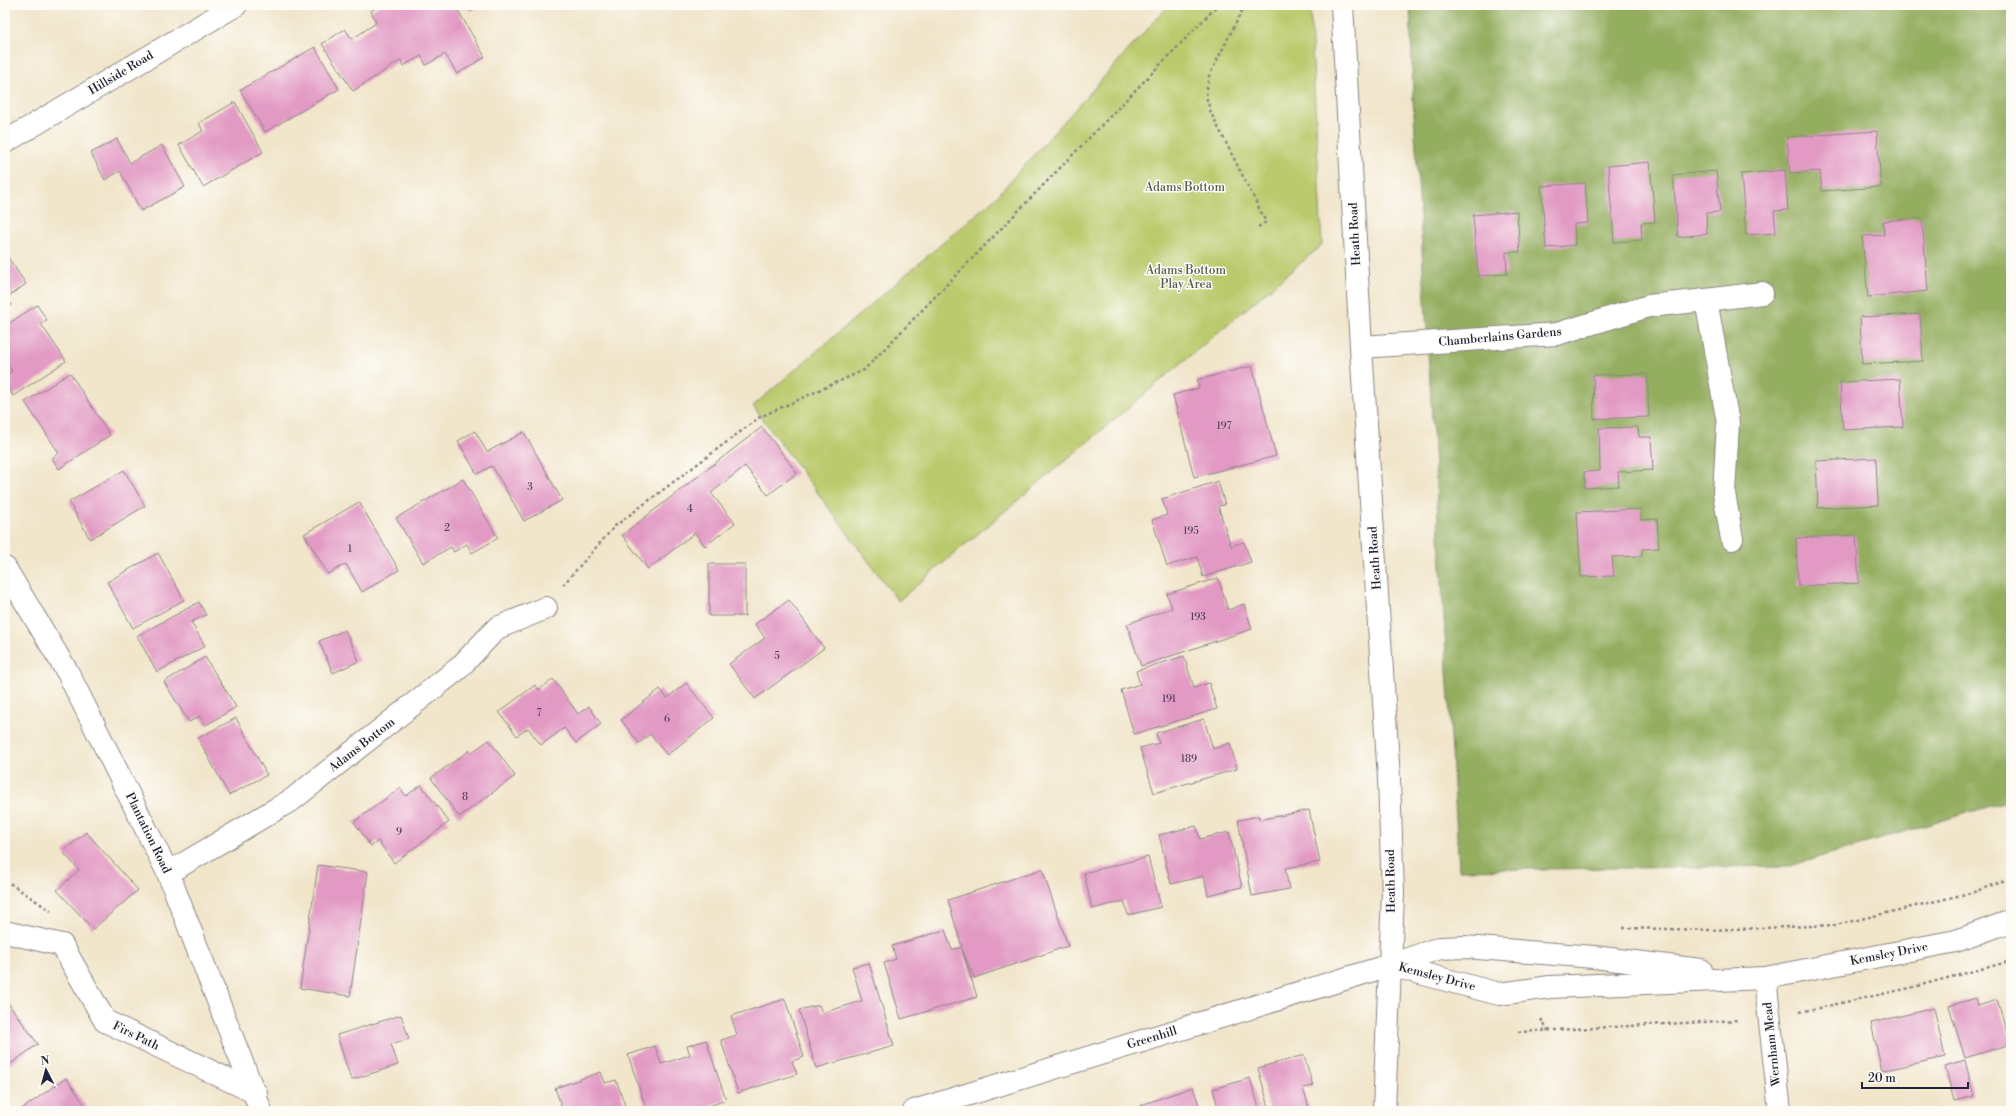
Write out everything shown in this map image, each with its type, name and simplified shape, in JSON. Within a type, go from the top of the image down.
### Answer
[{"type":"street","name":"Hillside Road","points":[[5,142],[211,11],[236,5]]},
{"type":"street","name":"Heath Road","points":[[1342,5],[1361,347],[1389,779],[1393,894],[1384,1111]]},
{"type":"street","name":"Chamberlains Gardens","points":[[1361,347],[1557,334],[1649,306],[1762,293]]},
{"type":"street","points":[[1706,300],[1728,423],[1724,493],[1732,539]]},
{"type":"street","name":"Plantation Road","points":[[5,568],[68,673],[168,873],[258,1102]]},
{"type":"street","name":"Adams Bottom","points":[[168,873],[293,800],[460,668],[496,628],[546,608]]},
{"type":"street","name":"Kemsley Drive","points":[[1390,965],[1499,994],[1550,987],[1765,978],[1956,941],[2011,921]]},
{"type":"street","name":"Firs Path","points":[[5,932],[62,945],[105,1022],[258,1102]]},
{"type":"street","name":"Kemsley Drive","points":[[1390,965],[1440,948],[1465,947],[1594,957],[1765,978]]},
{"type":"street","name":"Greenhill","points":[[920,1110],[1390,965]]},
{"type":"street","name":"Wernham Mead","points":[[1765,978],[1780,1111]]},
{"type":"path","points":[[546,608],[560,588],[615,526],[760,416],[864,370],[1218,5]]},
{"type":"path","points":[[1245,5],[1209,76],[1206,96],[1211,113],[1266,222],[1258,227]]},
{"type":"path","points":[[1617,928],[1712,930],[1836,925],[1974,892],[2011,878]]},
{"type":"path","points":[[1518,1032],[1548,1031]]},
{"type":"green space","name":"Adams Bottom","points":[[1169,5],[1310,5],[1322,245],[898,601],[753,406],[995,198]]},
{"type":"green space","points":[[1410,5],[2011,5],[2011,800],[1790,866],[1459,870],[1413,99]]},
{"type":"building","points":[[380,5],[455,5],[485,57],[457,74],[445,54],[426,65],[421,56],[403,66],[401,60],[353,91],[322,44],[345,29],[352,39],[376,23],[371,11]]},
{"type":"building","points":[[467,5],[482,5],[470,11]]},
{"type":"building","points":[[315,47],[339,89],[265,132],[240,90]]},
{"type":"building","points":[[235,102],[263,152],[203,187],[179,145],[203,131],[199,123]]},
{"type":"building","points":[[1877,131],[1881,187],[1822,191],[1820,171],[1790,173],[1787,137]]},
{"type":"building","points":[[117,139],[130,163],[162,145],[185,187],[141,211],[120,171],[105,180],[91,153]]},
{"type":"building","points":[[1650,162],[1655,222],[1641,223],[1642,240],[1614,242],[1608,166]]},
{"type":"building","points":[[1785,170],[1788,210],[1774,211],[1776,233],[1746,235],[1741,174]]},
{"type":"building","points":[[1716,171],[1720,212],[1706,213],[1707,234],[1678,237],[1673,175]]},
{"type":"building","points":[[1585,183],[1588,223],[1574,224],[1575,245],[1546,248],[1541,186]]},
{"type":"building","points":[[1517,211],[1520,252],[1506,252],[1507,274],[1478,276],[1473,215]]},
{"type":"building","points":[[1922,218],[1928,291],[1868,297],[1862,236],[1884,235],[1883,221]]},
{"type":"building","points":[[5,253],[26,284],[6,298],[12,305],[5,310]]},
{"type":"building","points":[[37,305],[47,320],[41,324],[66,361],[13,396],[5,383],[5,375],[12,371],[5,360],[5,326]]},
{"type":"building","points":[[1920,314],[1923,361],[1862,364],[1860,317]]},
{"type":"building","points":[[1252,366],[1276,456],[1194,477],[1173,395],[1199,388],[1197,380]]},
{"type":"building","points":[[70,373],[110,435],[59,469],[52,458],[59,453],[25,402]]},
{"type":"building","points":[[1647,374],[1649,417],[1594,419],[1593,375]]},
{"type":"building","points":[[1900,379],[1903,427],[1843,430],[1840,382]]},
{"type":"building","points":[[762,427],[797,473],[768,495],[745,466],[711,493],[735,523],[705,546],[695,533],[648,569],[622,535]]},
{"type":"building","points":[[1638,427],[1639,437],[1651,437],[1653,470],[1618,472],[1619,486],[1585,488],[1584,472],[1600,471],[1599,428]]},
{"type":"building","points":[[475,431],[487,452],[524,432],[562,500],[524,521],[492,466],[477,474],[458,441]]},
{"type":"building","points":[[1876,458],[1878,505],[1818,508],[1816,461]]},
{"type":"building","points":[[124,470],[145,506],[90,539],[69,502]]},
{"type":"building","points":[[463,479],[498,538],[472,553],[467,544],[454,552],[451,547],[423,563],[396,518]]},
{"type":"building","points":[[1218,481],[1225,505],[1218,506],[1231,546],[1244,542],[1251,562],[1203,577],[1197,557],[1167,566],[1152,520],[1167,515],[1162,499]]},
{"type":"building","points":[[359,502],[399,570],[362,592],[346,564],[328,574],[304,534]]},
{"type":"building","points":[[1641,509],[1641,520],[1657,519],[1659,548],[1642,549],[1642,556],[1612,557],[1614,576],[1581,577],[1577,512]]},
{"type":"building","points":[[1856,535],[1859,583],[1798,586],[1796,538]]},
{"type":"building","points":[[158,553],[184,600],[133,628],[107,582]]},
{"type":"building","points":[[709,564],[745,564],[745,616],[709,616]]},
{"type":"building","points":[[1218,578],[1228,610],[1244,604],[1252,629],[1141,666],[1127,624],[1172,608],[1167,594]]},
{"type":"building","points":[[789,600],[824,648],[755,699],[729,664],[765,638],[755,624]]},
{"type":"building","points":[[199,602],[206,615],[191,622],[205,646],[157,672],[137,636]]},
{"type":"building","points":[[345,630],[359,661],[333,673],[319,641]]},
{"type":"building","points":[[1184,656],[1194,688],[1209,683],[1217,709],[1134,734],[1121,690],[1140,684],[1136,671]]},
{"type":"building","points":[[205,657],[236,707],[206,725],[200,716],[189,722],[164,682]]},
{"type":"building","points":[[553,679],[578,714],[589,706],[601,724],[576,743],[564,728],[541,745],[528,728],[517,736],[499,712],[535,685],[539,690]]},
{"type":"building","points":[[686,683],[714,718],[667,755],[650,734],[639,743],[621,720],[660,689],[667,698]]},
{"type":"building","points":[[236,718],[267,775],[229,795],[198,738]]},
{"type":"building","points":[[1204,719],[1213,749],[1230,743],[1237,769],[1154,793],[1140,748],[1159,743],[1156,733]]},
{"type":"building","points":[[489,740],[515,776],[459,817],[431,778],[470,750],[472,752]]},
{"type":"building","points":[[421,785],[449,822],[394,863],[378,841],[371,846],[354,822],[400,788],[406,796]]},
{"type":"building","points":[[1309,810],[1320,862],[1285,868],[1289,889],[1252,896],[1238,820],[1259,816],[1259,820]]},
{"type":"building","points":[[1196,826],[1200,839],[1229,832],[1242,887],[1208,895],[1204,876],[1171,884],[1159,835]]},
{"type":"building","points":[[86,832],[138,890],[93,929],[57,890],[79,870],[63,852]]},
{"type":"building","points":[[1148,857],[1161,907],[1128,915],[1124,901],[1092,909],[1084,873]]},
{"type":"building","points":[[318,865],[368,872],[350,996],[300,988]]},
{"type":"building","points":[[1042,869],[1068,946],[974,978],[962,949],[977,997],[901,1019],[884,963],[896,959],[892,946],[945,930],[952,950],[962,947],[948,900]]},
{"type":"building","points":[[869,963],[894,1046],[816,1068],[799,1010],[819,1005],[822,1013],[862,1001],[852,967]]},
{"type":"building","points":[[1976,998],[1978,1006],[1997,1000],[2011,1044],[1965,1058],[1949,1006]]},
{"type":"building","points":[[5,999],[38,1044],[5,1068]]},
{"type":"building","points":[[785,999],[804,1057],[792,1061],[797,1074],[738,1093],[721,1040],[737,1035],[731,1016]]},
{"type":"building","points":[[1934,1008],[1945,1057],[1882,1071],[1871,1023]]},
{"type":"building","points":[[401,1015],[409,1039],[391,1044],[398,1065],[351,1080],[337,1035]]},
{"type":"building","points":[[706,1040],[726,1100],[695,1111],[647,1111],[628,1055],[655,1046],[661,1064],[690,1055],[687,1046]]},
{"type":"building","points":[[1304,1055],[1313,1086],[1303,1088],[1310,1111],[1270,1111],[1258,1068]]},
{"type":"building","points":[[1965,1060],[1974,1096],[1954,1101],[1945,1066]]},
{"type":"building","points":[[601,1072],[605,1083],[616,1080],[627,1111],[563,1111],[555,1088]]},
{"type":"building","points":[[66,1078],[89,1111],[19,1111]]},
{"type":"building","points":[[1250,1078],[1260,1111],[1219,1111],[1213,1089]]},
{"type":"building","points":[[1193,1087],[1201,1111],[1143,1111],[1141,1105]]},
{"type":"park label","name":"Adams Bottom Play Area","points":[[1186,277]]}]
